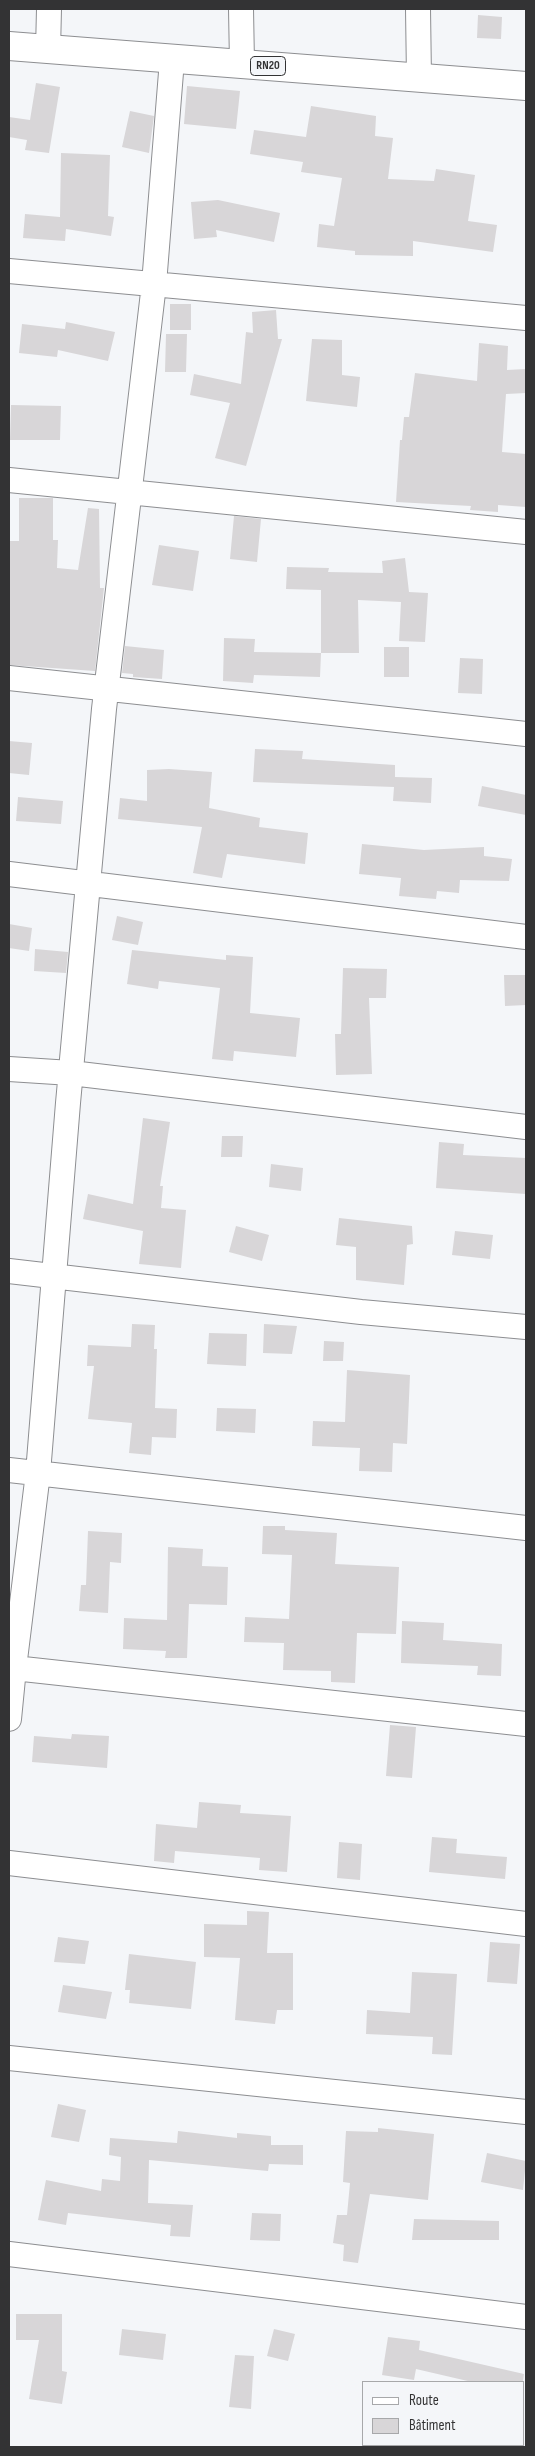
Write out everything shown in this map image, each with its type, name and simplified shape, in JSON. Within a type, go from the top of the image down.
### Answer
[{"type":"main road","name":"RN20","points":[[9,46],[526,86]]},
{"type":"street","points":[[48,50],[49,9]]},
{"type":"street","points":[[241,9],[242,64]]},
{"type":"street","points":[[418,9],[418,78]]},
{"type":"street","points":[[9,1719],[11,1668],[38,1473],[71,1073],[89,883],[129,492],[154,284],[172,60]]},
{"type":"street","points":[[9,271],[526,318]]},
{"type":"street","points":[[9,480],[526,532]]},
{"type":"street","points":[[9,678],[526,734]]},
{"type":"street","points":[[9,874],[526,936]]},
{"type":"street","points":[[9,1069],[71,1073],[526,1128]]},
{"type":"street","points":[[9,1271],[361,1312],[526,1328]]},
{"type":"street","points":[[9,1470],[526,1528]]},
{"type":"street","points":[[11,1668],[526,1724]]},
{"type":"street","points":[[9,1863],[526,1924]]},
{"type":"street","points":[[9,2058],[526,2112]]},
{"type":"street","points":[[9,2254],[526,2317]]},
{"type":"building","points":[[478,15],[502,17],[501,39],[477,38]]},
{"type":"building","points":[[36,83],[60,87],[49,153],[25,150],[27,140],[9,137],[9,117],[30,120]]},
{"type":"building","points":[[187,86],[240,91],[236,129],[184,124]]},
{"type":"building","points":[[311,106],[376,116],[375,136],[393,138],[388,179],[434,181],[436,169],[475,175],[468,221],[497,225],[493,252],[413,241],[413,256],[355,255],[355,251],[317,247],[319,224],[334,226],[342,178],[301,172],[303,162],[250,154],[254,130],[306,137]]},
{"type":"building","points":[[130,111],[154,116],[149,153],[122,147]]},
{"type":"building","points":[[61,153],[110,155],[108,216],[114,217],[111,236],[66,229],[65,241],[23,238],[25,214],[60,217]]},
{"type":"building","points":[[218,200],[280,213],[274,242],[216,230],[217,237],[194,239],[191,202]]},
{"type":"building","points":[[170,304],[191,304],[191,330],[170,330]]},
{"type":"building","points":[[276,310],[278,339],[282,339],[246,466],[215,458],[230,403],[190,395],[194,374],[241,384],[246,332],[253,333],[252,312]]},
{"type":"building","points":[[66,322],[115,332],[108,361],[58,350],[57,357],[19,353],[22,324],[65,329]]},
{"type":"building","points":[[166,334],[187,334],[186,372],[165,372]]},
{"type":"building","points":[[312,339],[342,340],[342,375],[360,377],[357,407],[306,401]]},
{"type":"building","points":[[479,343],[508,346],[507,370],[526,369],[526,393],[506,394],[502,452],[526,454],[526,507],[498,505],[498,512],[470,510],[471,506],[396,502],[400,440],[402,440],[404,417],[409,417],[415,373],[477,381]]},
{"type":"building","points":[[11,405],[61,406],[60,440],[10,440]]},
{"type":"building","points":[[19,498],[53,498],[53,540],[58,540],[57,568],[78,570],[88,508],[99,509],[100,588],[104,588],[95,671],[9,665],[9,541],[19,541]]},
{"type":"building","points":[[234,516],[261,519],[257,562],[230,559]]},
{"type":"building","points":[[159,545],[199,551],[193,591],[152,585]]},
{"type":"building","points":[[405,558],[409,592],[428,593],[425,642],[399,641],[401,602],[358,600],[359,653],[321,653],[321,590],[286,589],[287,567],[329,568],[328,572],[383,573],[382,561]]},
{"type":"building","points":[[224,638],[255,639],[254,652],[321,653],[320,677],[254,675],[253,683],[223,681]]},
{"type":"building","points":[[125,646],[164,650],[162,679],[133,677],[133,674],[122,673]]},
{"type":"building","points":[[384,647],[409,647],[409,677],[384,677]]},
{"type":"building","points":[[460,658],[483,659],[482,694],[458,693]]},
{"type":"building","points":[[9,741],[32,743],[29,775],[9,773]]},
{"type":"building","points":[[255,749],[303,751],[302,759],[395,765],[395,777],[432,778],[431,803],[393,801],[394,787],[253,782]]},
{"type":"building","points":[[169,769],[212,772],[209,808],[260,818],[259,827],[308,833],[305,864],[227,854],[222,878],[193,873],[202,827],[118,819],[120,798],[147,801],[147,770]]},
{"type":"building","points":[[482,786],[526,795],[526,815],[478,806]]},
{"type":"building","points":[[18,797],[63,801],[61,824],[16,821]]},
{"type":"building","points":[[362,844],[424,850],[484,847],[484,856],[512,859],[509,881],[460,880],[459,893],[437,891],[436,899],[399,896],[401,878],[359,874]]},
{"type":"building","points":[[117,916],[143,922],[138,945],[112,940]]},
{"type":"building","points":[[9,924],[32,928],[29,951],[9,948]]},
{"type":"building","points":[[35,949],[68,952],[66,973],[34,971]]},
{"type":"building","points":[[132,950],[226,960],[226,955],[253,957],[250,1013],[300,1018],[296,1057],[234,1051],[233,1061],[212,1059],[220,988],[159,981],[158,989],[127,984]]},
{"type":"building","points":[[343,968],[387,969],[386,998],[369,998],[372,1074],[336,1075],[335,1034],[341,1034]]},
{"type":"building","points":[[504,975],[526,975],[526,1005],[505,1006]]},
{"type":"building","points":[[143,1118],[170,1122],[160,1186],[163,1186],[161,1208],[186,1210],[181,1268],[139,1264],[143,1231],[83,1219],[88,1194],[133,1204]]},
{"type":"building","points":[[222,1136],[243,1136],[242,1157],[221,1157]]},
{"type":"building","points":[[439,1142],[464,1144],[463,1155],[526,1158],[526,1194],[436,1188]]},
{"type":"building","points":[[271,1164],[303,1168],[301,1191],[269,1187]]},
{"type":"building","points":[[339,1218],[412,1226],[413,1244],[407,1245],[404,1285],[356,1280],[356,1247],[336,1245]]},
{"type":"building","points":[[236,1226],[269,1235],[262,1261],[229,1252]]},
{"type":"building","points":[[455,1231],[493,1235],[490,1259],[452,1255]]},
{"type":"building","points":[[132,1324],[155,1325],[154,1349],[157,1349],[155,1408],[177,1409],[176,1438],[152,1437],[151,1455],[129,1453],[132,1423],[88,1419],[94,1366],[87,1366],[88,1345],[131,1347]]},
{"type":"building","points":[[264,1324],[297,1326],[292,1354],[263,1353]]},
{"type":"building","points":[[209,1333],[247,1334],[246,1366],[207,1364]]},
{"type":"building","points":[[324,1341],[344,1342],[343,1361],[323,1361]]},
{"type":"building","points":[[347,1370],[410,1375],[407,1444],[393,1443],[392,1472],[359,1471],[360,1448],[312,1446],[313,1421],[345,1422]]},
{"type":"building","points":[[217,1408],[256,1409],[255,1433],[216,1431]]},
{"type":"building","points":[[263,1526],[285,1526],[285,1530],[337,1533],[335,1564],[399,1567],[396,1634],[357,1633],[355,1683],[331,1682],[331,1671],[283,1670],[284,1643],[244,1642],[245,1617],[289,1619],[292,1555],[262,1554]]},
{"type":"building","points":[[88,1531],[122,1533],[121,1563],[110,1562],[108,1613],[79,1611],[81,1585],[86,1585]]},
{"type":"building","points":[[168,1547],[203,1549],[202,1566],[228,1567],[227,1605],[189,1604],[187,1658],[165,1658],[166,1651],[123,1649],[124,1618],[167,1620]]},
{"type":"building","points":[[402,1621],[444,1623],[443,1640],[502,1644],[501,1676],[477,1675],[478,1666],[401,1663]]},
{"type":"building","points":[[390,1725],[416,1727],[412,1778],[386,1776]]},
{"type":"building","points":[[72,1734],[109,1736],[107,1768],[32,1762],[34,1736],[71,1739]]},
{"type":"building","points":[[199,1802],[241,1805],[240,1813],[291,1816],[287,1872],[259,1870],[260,1858],[175,1851],[174,1863],[154,1861],[156,1824],[197,1828]]},
{"type":"building","points":[[432,1837],[457,1839],[456,1853],[507,1857],[505,1879],[429,1872]]},
{"type":"building","points":[[339,1842],[362,1844],[360,1880],[337,1878]]},
{"type":"building","points":[[247,1911],[269,1912],[267,1953],[293,1953],[293,2010],[277,2010],[275,2024],[235,2020],[240,1958],[204,1957],[204,1924],[247,1925]]},
{"type":"building","points":[[58,1937],[89,1941],[85,1964],[54,1962]]},
{"type":"building","points":[[490,1942],[520,1944],[517,1984],[487,1982]]},
{"type":"building","points":[[129,1954],[196,1962],[191,2009],[129,2003],[130,1990],[125,1990]]},
{"type":"building","points":[[412,1972],[457,1974],[452,2055],[432,2054],[433,2037],[366,2034],[367,2010],[410,2013]]},
{"type":"building","points":[[63,1985],[112,1992],[106,2019],[58,2012]]},
{"type":"building","points":[[58,2104],[86,2110],[79,2142],[51,2137]]},
{"type":"building","points":[[378,2128],[434,2134],[428,2200],[370,2194],[358,2263],[343,2261],[344,2245],[333,2243],[337,2215],[347,2215],[350,2183],[343,2182],[346,2131],[378,2132]]},
{"type":"building","points":[[178,2131],[237,2138],[237,2133],[271,2136],[271,2145],[303,2145],[303,2165],[269,2164],[268,2171],[149,2160],[148,2203],[193,2205],[190,2237],[170,2236],[171,2225],[68,2213],[66,2225],[38,2220],[46,2180],[101,2191],[102,2179],[120,2181],[121,2157],[109,2155],[110,2138],[177,2143]]},
{"type":"building","points":[[487,2153],[526,2161],[523,2190],[481,2182]]},
{"type":"building","points":[[252,2213],[281,2214],[280,2241],[250,2240]]},
{"type":"building","points":[[414,2219],[499,2221],[499,2240],[412,2240]]},
{"type":"building","points":[[16,2314],[62,2314],[62,2371],[67,2372],[62,2404],[29,2399],[39,2340],[16,2340]]},
{"type":"building","points":[[122,2329],[166,2334],[163,2360],[119,2355]]},
{"type":"building","points":[[274,2329],[295,2334],[288,2361],[267,2356]]},
{"type":"building","points":[[388,2337],[420,2341],[419,2350],[524,2374],[523,2381],[468,2381],[416,2369],[414,2380],[382,2375]]},
{"type":"building","points":[[235,2355],[254,2356],[251,2409],[229,2407]]}]
